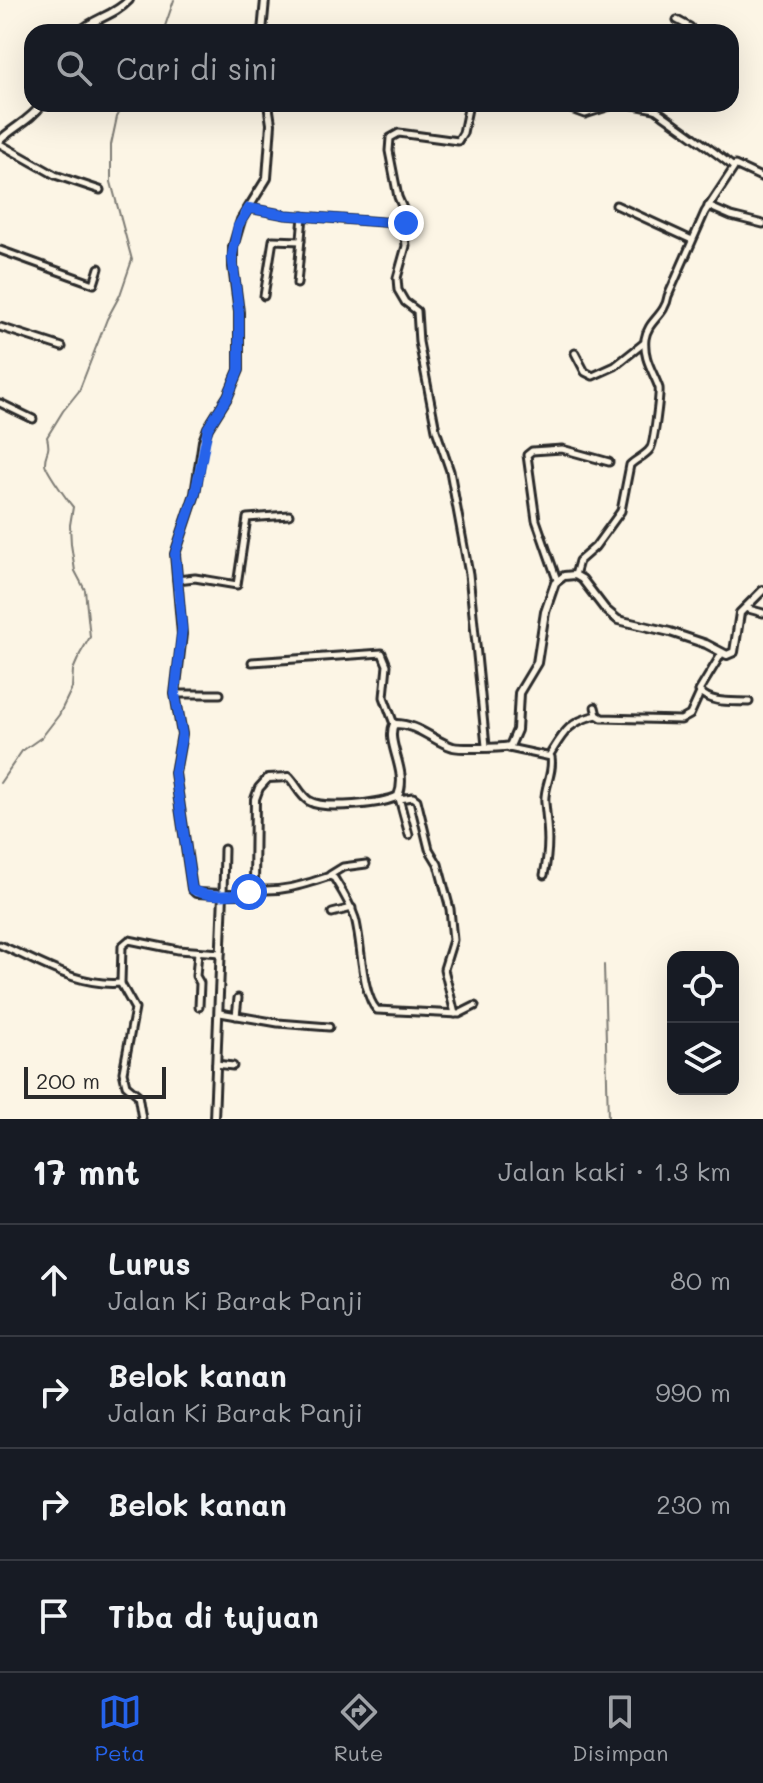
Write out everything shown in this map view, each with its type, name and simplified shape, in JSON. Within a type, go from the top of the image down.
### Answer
[{"type":"street","points":[[89,24],[116,12],[129,0]]},
{"type":"street","points":[[263,24],[265,0]]},
{"type":"street","points":[[677,20],[684,24]]},
{"type":"street","points":[[35,112],[0,142],[44,170],[100,190]]},
{"type":"street","points":[[269,112],[267,178],[238,226],[232,256],[239,312],[239,370],[203,441],[195,494],[175,554],[182,634],[175,694],[182,734],[175,773],[192,889],[196,893],[223,894],[245,894],[252,889],[255,799],[268,778],[289,777],[306,799],[320,805],[413,797],[417,800],[429,849],[445,884],[453,931],[444,969],[455,1014]]},
{"type":"street","points":[[467,112],[458,141],[399,133],[390,138],[389,151],[398,197],[408,220],[404,226],[406,246],[397,278],[398,290],[405,302],[417,311],[419,342],[436,430],[453,484],[474,604],[476,662],[486,746]]},
{"type":"street","points":[[659,112],[703,146],[763,178]]},
{"type":"street","points":[[575,575],[579,561],[595,547],[621,511],[630,465],[646,454],[654,443],[659,390],[648,366],[645,343],[648,327],[666,308],[668,296],[708,206],[733,173],[734,165]]},
{"type":"street","points":[[616,205],[692,240]]},
{"type":"street","points":[[708,206],[763,224]]},
{"type":"street","points":[[249,208],[404,226]]},
{"type":"street","points":[[297,284],[303,216]]},
{"type":"street","points":[[264,296],[273,240],[301,241]]},
{"type":"street","points":[[0,250],[94,284],[99,268]]},
{"type":"street","points":[[0,327],[62,347]]},
{"type":"street","points":[[575,353],[585,372],[593,376],[615,366],[645,343]]},
{"type":"street","points":[[0,403],[33,419]]},
{"type":"street","points":[[509,748],[517,730],[519,693],[536,667],[545,612],[557,580],[534,513],[527,455],[532,451],[562,449],[609,462]]},
{"type":"street","points":[[176,580],[195,578],[237,585],[247,518],[289,515]]},
{"type":"street","points":[[557,580],[575,575],[586,582],[614,618],[694,640],[730,655],[734,652],[737,622],[744,607],[763,590]]},
{"type":"street","points":[[744,607],[763,613]]},
{"type":"street","points":[[252,662],[374,651],[382,653],[387,665],[384,697],[394,724],[391,732],[401,772],[398,797],[409,835]]},
{"type":"street","points":[[595,707],[597,715],[602,718],[685,719],[700,693],[699,686],[722,653]]},
{"type":"street","points":[[700,693],[719,701],[749,702]]},
{"type":"street","points":[[175,694],[220,694]]},
{"type":"street","points":[[544,875],[550,836],[545,801],[552,766],[549,756],[560,736],[572,724],[597,715]]},
{"type":"street","points":[[394,724],[425,732],[454,747],[509,748],[549,756]]},
{"type":"street","points":[[214,1119],[224,849]]},
{"type":"street","points":[[252,889],[290,888],[330,876],[343,867],[366,864]]},
{"type":"street","points":[[330,876],[336,880],[352,908],[361,942],[365,978],[375,1009],[455,1014],[465,1013],[475,1006]]},
{"type":"street","points":[[332,913],[352,908]]},
{"type":"street","points":[[142,1119],[138,1095],[126,1085],[123,1072],[135,1009],[121,983],[122,946],[129,940],[170,949],[221,953]]},
{"type":"street","points":[[0,945],[88,982],[121,983]]},
{"type":"street","points":[[198,952],[196,976],[200,983],[199,1007]]},
{"type":"street","points":[[236,1016],[238,998]]},
{"type":"street","points":[[220,1013],[329,1027]]},
{"type":"street","points":[[216,1064],[233,1066]]},
{"type":"waterway","points":[[166,24],[174,0]]},
{"type":"waterway","points":[[0,783],[22,751],[42,737],[59,715],[72,688],[73,670],[90,637],[85,590],[75,571],[71,544],[73,507],[49,472],[45,459],[47,437],[79,391],[132,260],[111,182],[111,145],[120,112]]},
{"type":"waterway","points":[[604,965],[608,1119]]},
{"type":"route","points":[[249,892],[196,893],[192,889],[175,773],[182,734],[175,694],[182,629],[175,554],[195,494],[203,441],[211,421],[235,382],[240,365],[239,312],[232,256],[235,237],[249,208],[337,220],[404,226],[406,223]]}]
